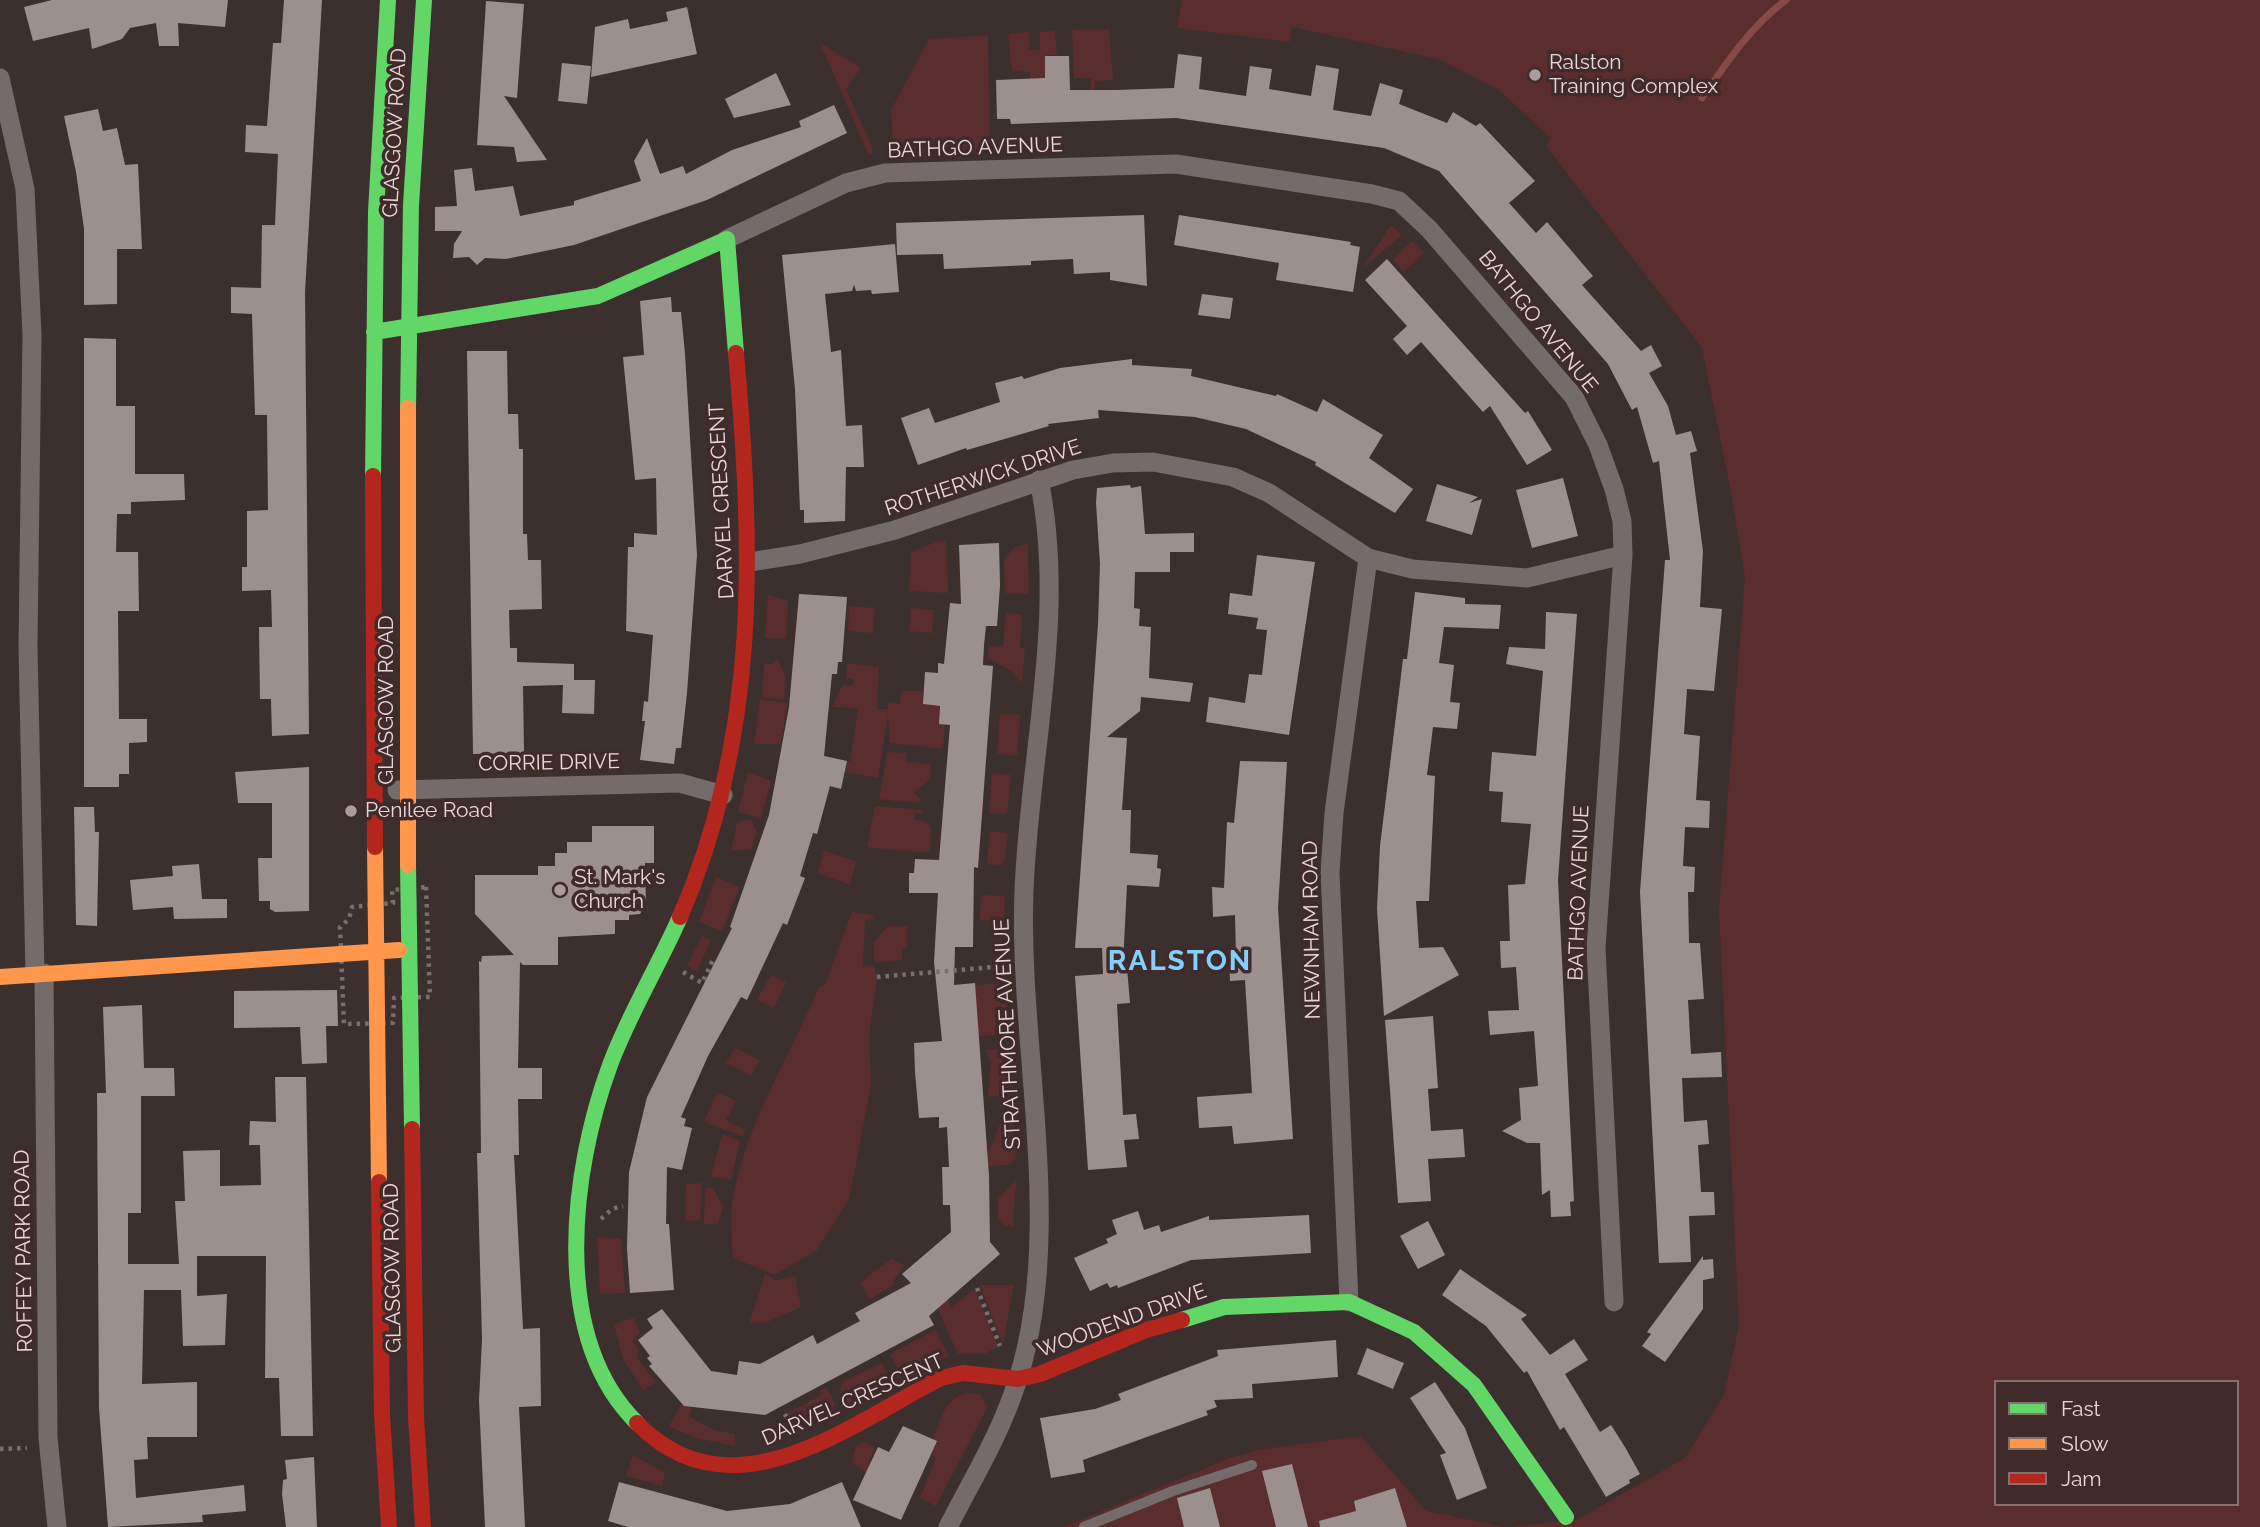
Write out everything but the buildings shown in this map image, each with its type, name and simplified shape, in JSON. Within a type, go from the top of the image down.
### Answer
[{"type":"main road","name":"GLASGOW ROAD","points":[[388,0],[381,103],[374,332],[372,584],[382,1415],[389,1527]]},
{"type":"main road","name":"GLASGOW ROAD","points":[[423,1527],[416,1417],[407,790],[408,327],[416,108],[424,0]]},
{"type":"main road","points":[[381,103],[416,108]]},
{"type":"main road","points":[[374,332],[598,296],[727,239]]},
{"type":"main road","name":"DARVEL CRESCENT","points":[[727,239],[750,562],[743,672],[734,749],[723,795],[691,890],[607,1073],[586,1154],[580,1191],[578,1268],[587,1342],[599,1377],[613,1401],[639,1429],[667,1450],[699,1461],[739,1467],[785,1458],[941,1378],[963,1373],[1018,1379]]},
{"type":"main road","points":[[372,584],[408,583]]},
{"type":"main road","points":[[0,977],[411,950]]},
{"type":"main road","name":"WOODEND DRIVE","points":[[1018,1379],[1041,1374],[1196,1313],[1224,1307],[1349,1302],[1414,1332],[1474,1385],[1566,1517]]},
{"type":"street","name":"ROFFEY PARK ROAD","points":[[0,78],[25,189],[32,334],[29,647],[39,973],[48,1438],[57,1527]]},
{"type":"street","name":"BATHGO AVENUE","points":[[727,239],[846,183],[885,173],[1177,164],[1360,192],[1399,201],[1479,283],[1574,397],[1598,445],[1622,521],[1623,555],[1596,948],[1614,1302]]},
{"type":"street","name":"ROTHERWICK DRIVE","points":[[750,562],[800,554],[895,530],[1039,480],[1113,463],[1153,462],[1192,467],[1233,477],[1269,493],[1368,558],[1412,569],[1527,578],[1623,555]]},
{"type":"street","name":"STRATHMORE AVENUE","points":[[948,1527],[1006,1415],[1018,1379],[1032,1311],[1039,1219],[1023,966],[1024,888],[1041,705],[1049,577],[1048,536],[1039,480]]},
{"type":"street","name":"NEWNHAM ROAD","points":[[1349,1302],[1330,872],[1334,813],[1368,558]]},
{"type":"street","name":"CORRIE DRIVE","points":[[374,790],[680,783],[723,795]]},
{"type":"lane","points":[[1084,1527],[1252,1465]]},
{"type":"path","points":[[660,960],[702,982],[713,960]]},
{"type":"path","points":[[877,977],[1023,966]]},
{"type":"path","points":[[599,1223],[612,1209],[623,1206]]},
{"type":"path","points":[[977,1288],[1000,1346]]},
{"type":"path","points":[[785,1414],[794,1434]]},
{"type":"shaded area","points":[[1182,0],[2260,0],[2260,1527],[1510,1527],[1578,1519],[1685,1458],[1724,1395],[1739,1326],[1719,909],[1745,577],[1702,348],[1546,146],[1551,138],[1499,90],[1438,59],[1292,27],[1289,42],[1177,28]]},
{"type":"shaded area","points":[[1109,29],[1113,80],[1095,81],[1095,89],[1091,90],[1091,78],[1074,78],[1072,30]]},
{"type":"shaded area","points":[[1055,31],[1057,55],[1045,55],[1045,81],[1030,81],[1030,72],[1012,71],[1008,34],[1029,32],[1029,50],[1040,50],[1040,32]]},
{"type":"shaded area","points":[[988,35],[990,150],[894,153],[891,110],[929,39]]},
{"type":"shaded area","points":[[820,43],[861,68],[846,89],[873,149],[871,154],[868,154]]},
{"type":"shaded area","points":[[1391,225],[1402,235],[1362,269]]},
{"type":"shaded area","points":[[1412,241],[1424,253],[1403,272],[1393,259]]},
{"type":"shaded area","points":[[946,541],[948,593],[909,591],[911,552]]},
{"type":"shaded area","points":[[1028,544],[1029,594],[1005,593],[1004,559],[1015,547]]},
{"type":"shaded area","points":[[768,595],[788,601],[786,639],[765,638]]},
{"type":"shaded area","points":[[849,606],[875,608],[873,633],[848,631]]},
{"type":"shaded area","points":[[911,608],[934,610],[932,633],[909,631]]},
{"type":"shaded area","points":[[1006,613],[1022,615],[1020,648],[1025,649],[1022,683],[1011,671],[988,658],[989,645],[1003,647]]},
{"type":"shaded area","points":[[778,659],[786,679],[784,700],[762,697],[764,663],[771,665]]},
{"type":"shaded area","points":[[847,663],[879,667],[877,709],[888,709],[888,702],[900,704],[901,691],[923,691],[923,704],[939,706],[939,723],[945,724],[943,749],[890,743],[888,714],[878,778],[845,772],[847,762],[850,762],[858,708],[832,707],[843,684],[851,686],[855,682],[852,678],[846,679]]},
{"type":"shaded area","points":[[760,699],[787,703],[781,744],[754,744]]},
{"type":"shaded area","points":[[1000,714],[1020,715],[1017,756],[997,754]]},
{"type":"shaded area","points":[[887,752],[907,753],[906,762],[931,764],[930,779],[914,793],[921,799],[919,803],[879,799]]},
{"type":"shaded area","points":[[748,772],[771,781],[761,818],[738,812]]},
{"type":"shaded area","points":[[992,773],[1011,775],[1007,814],[989,813]]},
{"type":"shaded area","points":[[875,806],[922,810],[923,813],[915,813],[914,819],[927,822],[931,828],[930,850],[925,853],[867,847]]},
{"type":"shaded area","points":[[751,820],[757,832],[751,849],[731,851],[737,823]]},
{"type":"shaded area","points":[[990,831],[1008,833],[1005,859],[1001,865],[987,864]]},
{"type":"shaded area","points":[[824,851],[856,861],[850,885],[818,873]]},
{"type":"shaded area","points":[[716,877],[740,887],[722,931],[699,922]]},
{"type":"shaded area","points":[[981,895],[1005,896],[1004,921],[980,920]]},
{"type":"shaded area","points":[[852,912],[873,915],[874,919],[865,920],[863,965],[874,966],[877,977],[869,1036],[871,1086],[849,1199],[817,1250],[775,1275],[733,1258],[731,1210],[738,1175],[757,1120],[819,987],[825,985]]},
{"type":"shaded area","points":[[888,926],[907,926],[907,948],[902,948],[902,960],[874,962],[874,942]]},
{"type":"shaded area","points":[[702,936],[711,940],[697,971],[687,966]]},
{"type":"shaded area","points":[[771,975],[786,982],[774,1008],[757,1000]]},
{"type":"shaded area","points":[[1006,983],[1009,1034],[978,1036],[975,985]]},
{"type":"shaded area","points":[[735,1048],[760,1060],[751,1076],[726,1063]]},
{"type":"shaded area","points":[[1010,1048],[1013,1095],[988,1097],[991,1062],[985,1050]]},
{"type":"shaded area","points":[[721,1094],[736,1101],[726,1120],[745,1130],[742,1136],[704,1122],[715,1096]]},
{"type":"shaded area","points":[[1007,1113],[1014,1113],[1016,1158],[1008,1165],[977,1167],[977,1160],[989,1150]]},
{"type":"shaded area","points":[[722,1134],[740,1141],[731,1180],[711,1177]]},
{"type":"shaded area","points":[[1016,1180],[1013,1227],[1008,1224],[1006,1227],[998,1218],[998,1199]]},
{"type":"shaded area","points":[[702,1183],[700,1220],[685,1221],[686,1184]]},
{"type":"shaded area","points":[[705,1188],[713,1188],[723,1207],[718,1224],[704,1224]]},
{"type":"shaded area","points":[[597,1237],[621,1239],[625,1293],[600,1294]]},
{"type":"shaded area","points":[[891,1259],[905,1265],[893,1281],[894,1285],[870,1299],[860,1283]]},
{"type":"shaded area","points":[[765,1274],[774,1278],[774,1281],[795,1276],[801,1307],[767,1322],[749,1324]]},
{"type":"shaded area","points":[[980,1285],[1014,1285],[1003,1345]]},
{"type":"shaded area","points":[[928,1287],[945,1296],[952,1308],[972,1290],[976,1292],[998,1347],[984,1354],[958,1354]]},
{"type":"shaded area","points":[[634,1318],[640,1333],[632,1341],[639,1349],[637,1358],[656,1382],[643,1390],[623,1359],[614,1324]]},
{"type":"shaded area","points":[[935,1330],[949,1356],[901,1375],[890,1354]]},
{"type":"shaded area","points":[[882,1363],[891,1382],[847,1404],[840,1388],[844,1381]]},
{"type":"shaded area","points":[[827,1388],[835,1404],[832,1409],[795,1429],[788,1413],[820,1396],[820,1390]]},
{"type":"shaded area","points":[[970,1393],[980,1394],[987,1405],[985,1412],[936,1506],[920,1498],[936,1458],[930,1454],[936,1441],[933,1439],[950,1403],[955,1398]]},
{"type":"shaded area","points":[[683,1402],[692,1404],[689,1417],[714,1430],[734,1434],[736,1446],[695,1438],[669,1426]]},
{"type":"shaded area","points":[[1361,1436],[1426,1511],[1504,1527],[1064,1527],[1230,1458],[1258,1450]]},
{"type":"shaded area","points":[[863,1442],[875,1447],[868,1464],[878,1468],[874,1477],[852,1463],[856,1445]]},
{"type":"shaded area","points":[[633,1455],[665,1473],[662,1486],[626,1476]]},
{"type":"waterway","points":[[1702,98],[1751,33],[1786,0]]},
{"type":"traffic: fast","points":[[373,476],[376,212],[388,0]]},
{"type":"traffic: fast","points":[[408,408],[411,205],[424,0]]},
{"type":"traffic: fast","points":[[374,332],[598,296],[727,239],[736,353]]},
{"type":"traffic: fast","points":[[408,865],[412,1129]]},
{"type":"traffic: fast","points":[[637,1423],[609,1387],[591,1346],[580,1300],[576,1252],[578,1202],[596,1107],[610,1065],[680,917]]},
{"type":"traffic: fast","points":[[1182,1320],[1224,1307],[1349,1302],[1414,1332],[1474,1385],[1566,1517]]},
{"type":"traffic: slow","points":[[408,408],[408,865]]},
{"type":"traffic: slow","points":[[375,847],[379,1182]]},
{"type":"traffic: slow","points":[[0,977],[399,950]]},
{"type":"traffic: jam","points":[[680,917],[706,848],[725,779],[737,709],[744,639],[746,498],[736,353]]},
{"type":"traffic: jam","points":[[373,476],[375,847]]},
{"type":"traffic: jam","points":[[412,1129],[416,1417],[423,1527]]},
{"type":"traffic: jam","points":[[379,1182],[382,1415],[389,1527]]},
{"type":"traffic: jam","points":[[637,1423],[673,1451],[711,1464],[750,1464],[789,1455],[829,1439],[941,1378],[963,1373],[1018,1379],[1040,1374],[1146,1330],[1182,1320]]},
{"type":"place","name":"Ralston Training Complex","points":[[1535,75]]},
{"type":"place","name":"Penilee Road","points":[[351,811]]},
{"type":"place","name":"St. Mark's Church","points":[[560,890]]},
{"type":"district","name":"RALSTON","points":[[1180,962]]}]
